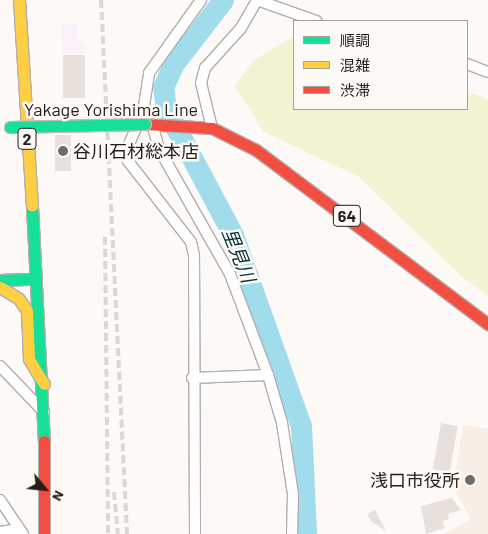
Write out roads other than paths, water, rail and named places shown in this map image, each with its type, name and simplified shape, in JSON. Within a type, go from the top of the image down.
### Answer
[{"type":"main road","name":"2","points":[[19,0],[35,279],[46,414],[44,534]]},
{"type":"main road","name":"Yakage Yorishima Line","points":[[5,127],[152,124],[196,125],[212,128],[284,168],[488,324]]},
{"type":"main road","points":[[0,280],[35,279]]},
{"type":"main road","points":[[0,287],[19,299],[27,311],[30,358],[44,385]]},
{"type":"street","points":[[195,534],[190,242],[128,161],[126,151],[143,112],[149,73],[201,0]]},
{"type":"street","points":[[212,128],[201,83],[204,68],[241,28],[258,0],[313,20]]},
{"type":"street","points":[[468,64],[488,72]]},
{"type":"street","points":[[152,124],[159,149],[230,274],[268,375],[282,423],[293,494],[292,534]]},
{"type":"street","points":[[0,366],[46,414]]},
{"type":"street","points":[[192,378],[268,375]]},
{"type":"street","points":[[0,500],[21,531]]},
{"type":"street","points":[[0,532],[21,531]]},
{"type":"waterway","name":"里見川","points":[[223,0],[173,65],[163,87],[166,109],[233,235],[301,426],[306,534]]},
{"type":"railway","points":[[101,0],[127,534]]},
{"type":"railway","points":[[105,237],[108,534]]},
{"type":"railway","points":[[114,492],[118,534]]},
{"type":"place","name":"谷川石材総本店","points":[[63,151]]},
{"type":"place","name":"浅口市役所","points":[[470,480]]}]
